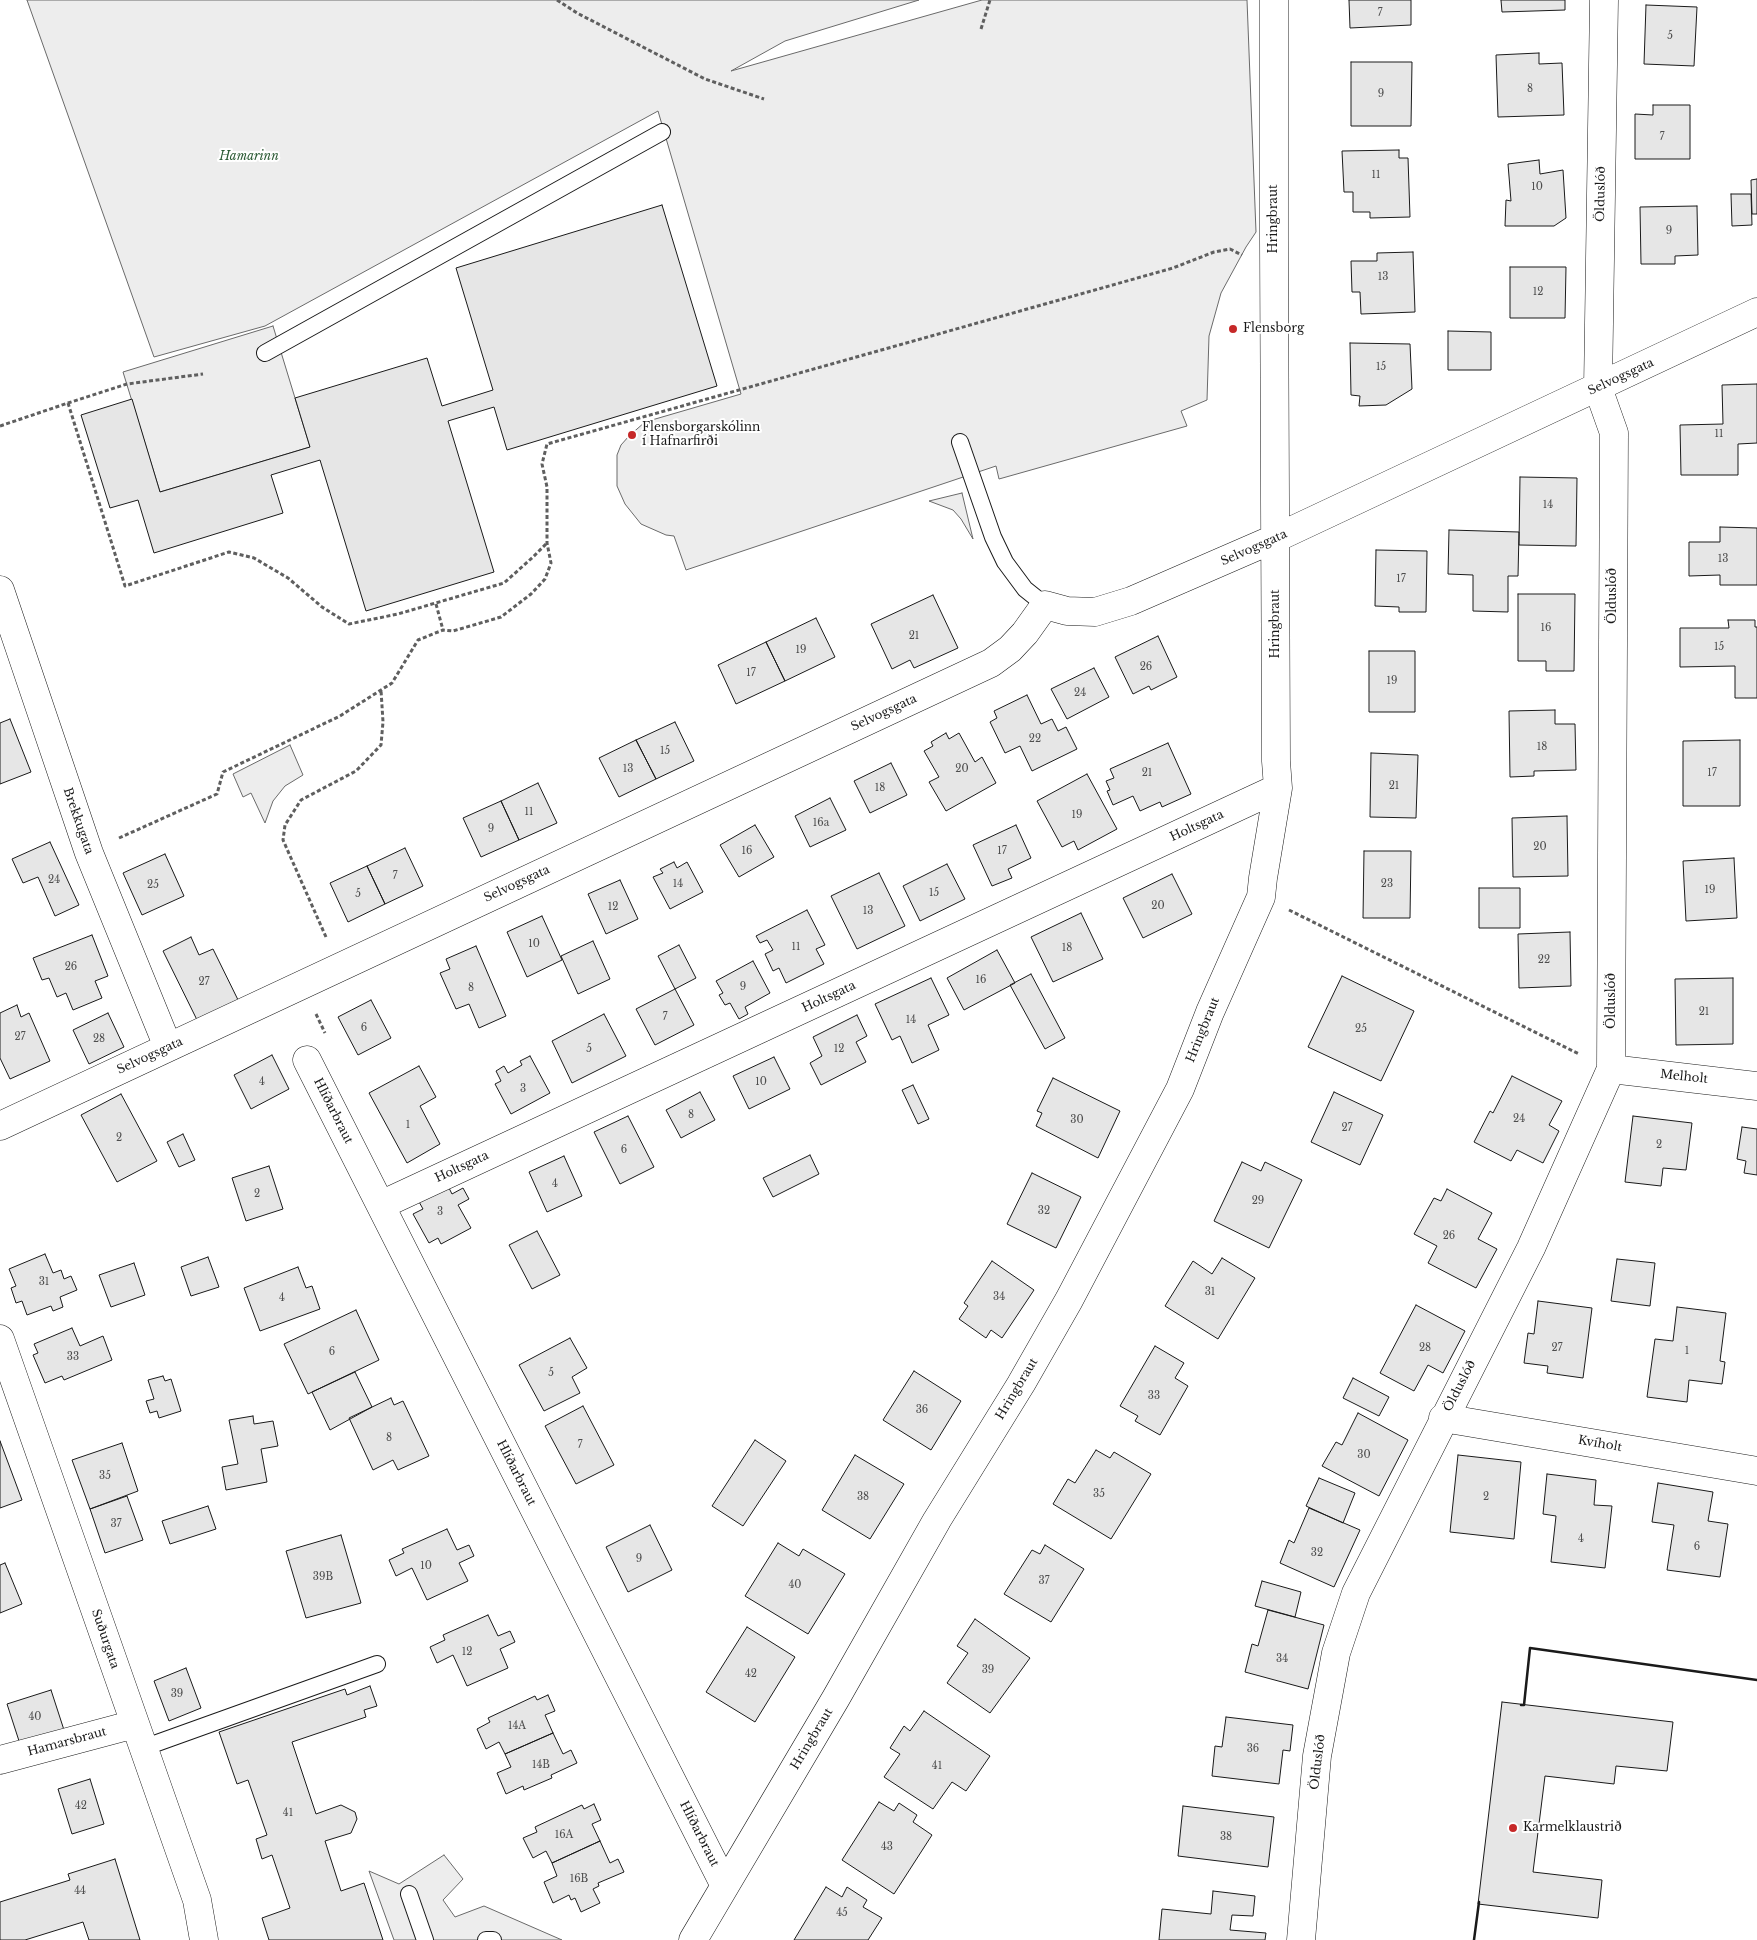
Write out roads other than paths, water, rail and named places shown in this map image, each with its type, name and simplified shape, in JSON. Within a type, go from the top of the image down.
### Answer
[{"type":"street","name":"Hringbraut","points":[[693,1940],[836,1698],[937,1520],[1021,1384],[1069,1300],[1180,1089],[1210,1012],[1261,897],[1278,788],[1276,760],[1274,0]]},
{"type":"street","name":"Ölduslóð","points":[[1301,1940],[1317,1756],[1336,1653],[1356,1593],[1530,1248],[1611,1069],[1614,433],[1598,388],[1604,0]]},
{"type":"street","name":"Selvogsgata","points":[[0,1126],[991,662],[1010,649],[1025,633],[1045,605],[1067,611],[1095,612],[1131,601],[1276,538],[1757,312]]},
{"type":"street","name":"Brekkugata","points":[[0,590],[89,853],[168,1047]]},
{"type":"street","name":"Holtsgata","points":[[381,1205],[1278,788]]},
{"type":"street","name":"Hlíðarbraut","points":[[307,1060],[724,1886]]},
{"type":"street","name":"Melholt","points":[[1611,1069],[1757,1086]]},
{"type":"street","name":"Suðurgata","points":[[0,1339],[197,1900],[204,1940]]},
{"type":"street","name":"Kvíholt","points":[[1443,1418],[1757,1471]]},
{"type":"street","name":"Hamarsbraut","points":[[0,1760],[139,1736]]},
{"type":"lane","points":[[265,353],[662,132]]},
{"type":"lane","points":[[960,442],[993,537],[1005,562],[1025,589],[1045,605]]},
{"type":"lane","points":[[139,1736],[377,1664]]},
{"type":"lane","points":[[409,1894],[425,1940]]},
{"type":"lane","points":[[486,1940],[493,1940]]},
{"type":"place","name":"Flensborg","points":[[1233,329]]},
{"type":"place","name":"Flensborgarskólinn í Hafnarfirði","points":[[632,435]]},
{"type":"place","name":"Karmelklaustrið","points":[[1513,1828]]},
{"type":"park label","name":"Hamarinn","points":[[249,157]]}]
